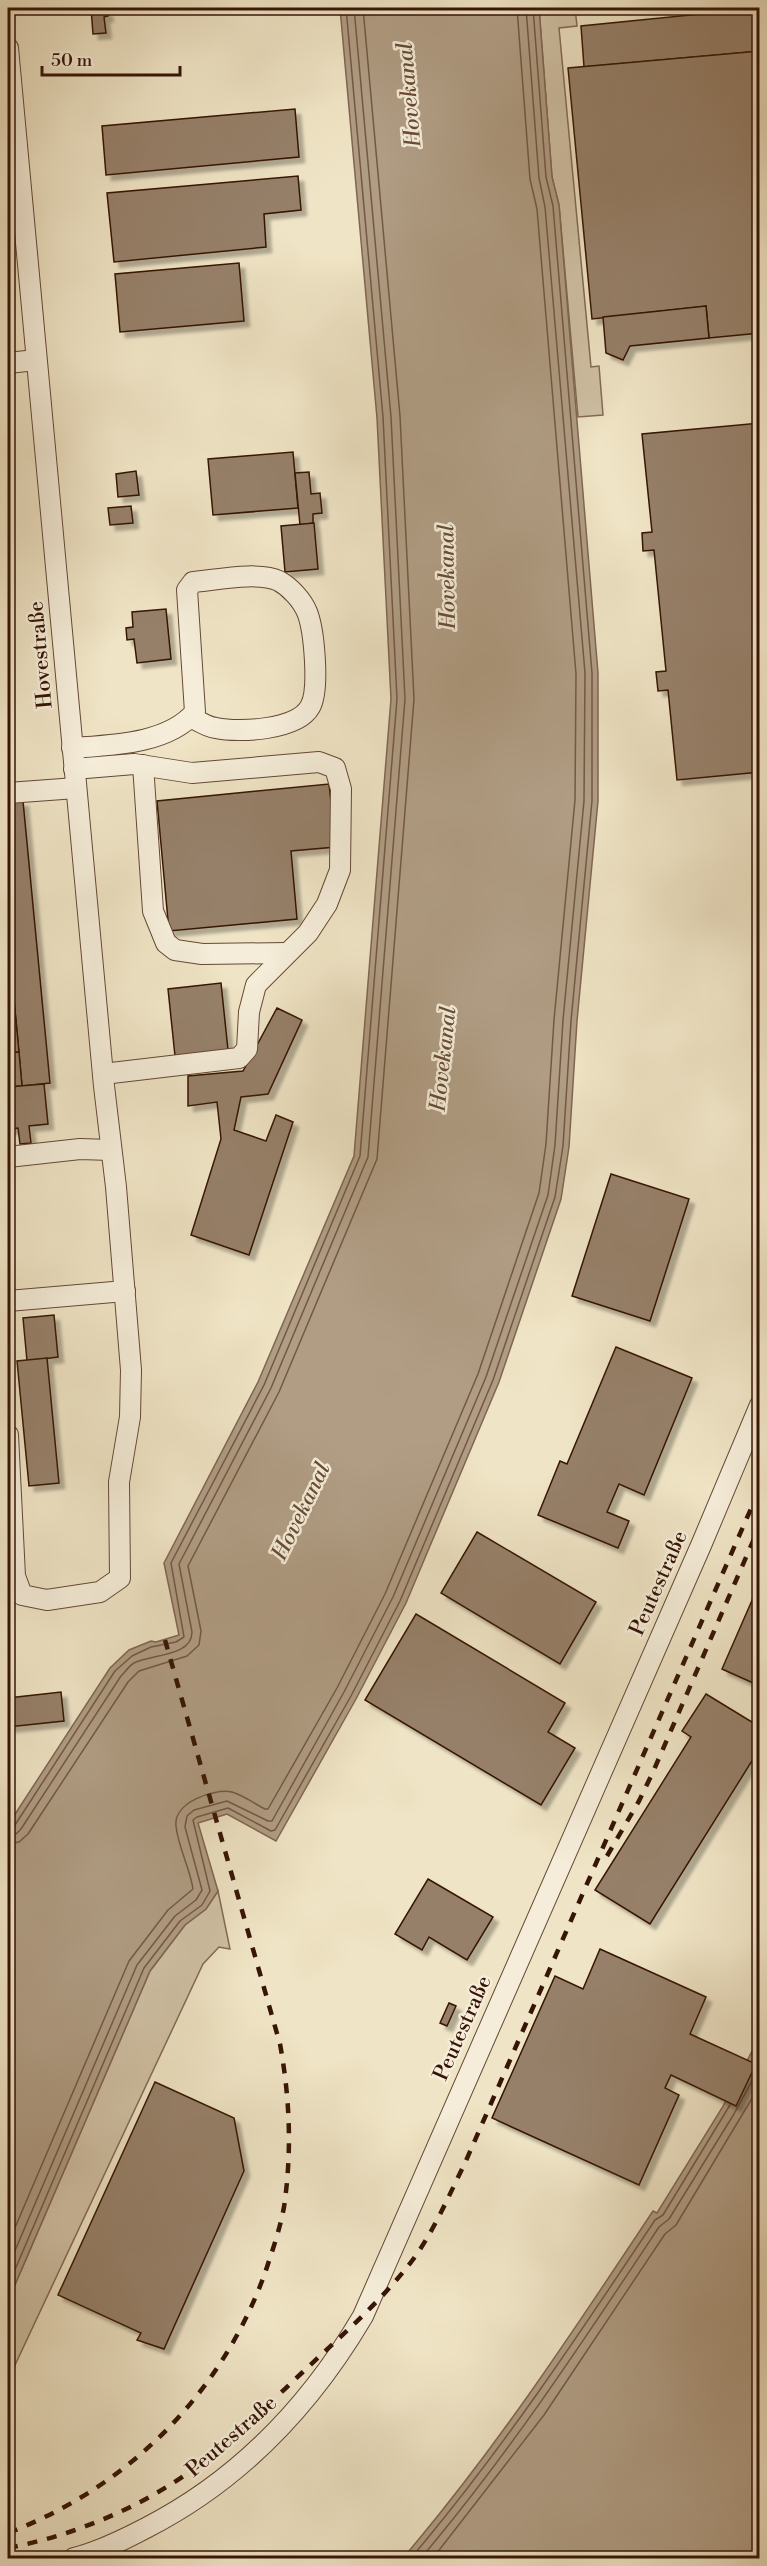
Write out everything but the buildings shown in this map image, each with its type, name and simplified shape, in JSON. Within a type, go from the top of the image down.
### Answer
[{"type":"street","name":"Hovestraße","points":[[8,48],[72,748],[116,1187],[131,1370],[130,1417],[119,1482],[120,1578],[100,1592],[47,1600],[22,1595],[15,1576],[8,1435]]},
{"type":"street","points":[[8,363],[36,360]]},
{"type":"street","points":[[72,748],[131,744],[185,724],[190,717],[195,712],[186,590],[193,582],[267,577],[281,582],[297,595],[307,612],[313,648],[314,692],[310,706],[301,717],[282,725],[244,730],[214,728],[190,717]]},
{"type":"street","points":[[8,793],[134,764],[192,773],[228,771],[294,762],[319,762],[335,768],[341,789],[340,870],[327,904],[308,933],[256,985],[249,1012],[247,1049],[239,1058],[103,1074]]},
{"type":"street","points":[[143,765],[153,912],[166,943],[175,950],[202,954],[287,952]]},
{"type":"street","points":[[8,1157],[80,1149],[111,1150]]},
{"type":"street","points":[[8,1301],[125,1291]]},
{"type":"street","name":"Peutestraße","points":[[74,2559],[121,2541],[170,2516],[224,2480],[279,2431],[318,2386],[363,2316],[702,1544],[759,1405]]},
{"type":"shaded area","points":[[539,8],[575,8],[577,26],[559,28],[591,367],[599,366],[603,415],[578,417],[559,205],[552,177]]},
{"type":"shaded area","points":[[218,1891],[230,1949],[219,1947],[203,1964],[8,2380],[8,2301],[150,1971],[185,1925],[206,1909]]},
{"type":"water","name":"Hovekanal","points":[[340,8],[539,8],[552,177],[559,205],[598,673],[598,801],[577,1021],[569,1147],[561,1199],[499,1382],[406,1603],[356,1699],[276,1841],[227,1814],[198,1823],[218,1891],[206,1909],[185,1925],[150,1971],[8,2301],[8,1825],[110,1668],[129,1650],[151,1641],[156,1642],[179,1635],[164,1563],[258,1382],[354,1156],[391,699],[377,418]]},
{"type":"water","points":[[759,2038],[759,2558],[403,2558],[502,2432],[653,2211],[657,2213],[722,2108]]},
{"type":"railway","points":[[8,2548],[63,2534],[116,2514],[190,2472],[236,2434],[359,2319],[417,2254],[465,2163],[760,1488]]},
{"type":"railway","points":[[607,1856],[653,1772],[760,1525]]},
{"type":"railway","points":[[8,2533],[52,2514],[93,2490],[130,2463],[165,2432],[196,2397],[223,2359],[246,2317],[265,2273],[284,2207],[289,2125],[280,2044],[165,1640]]}]
